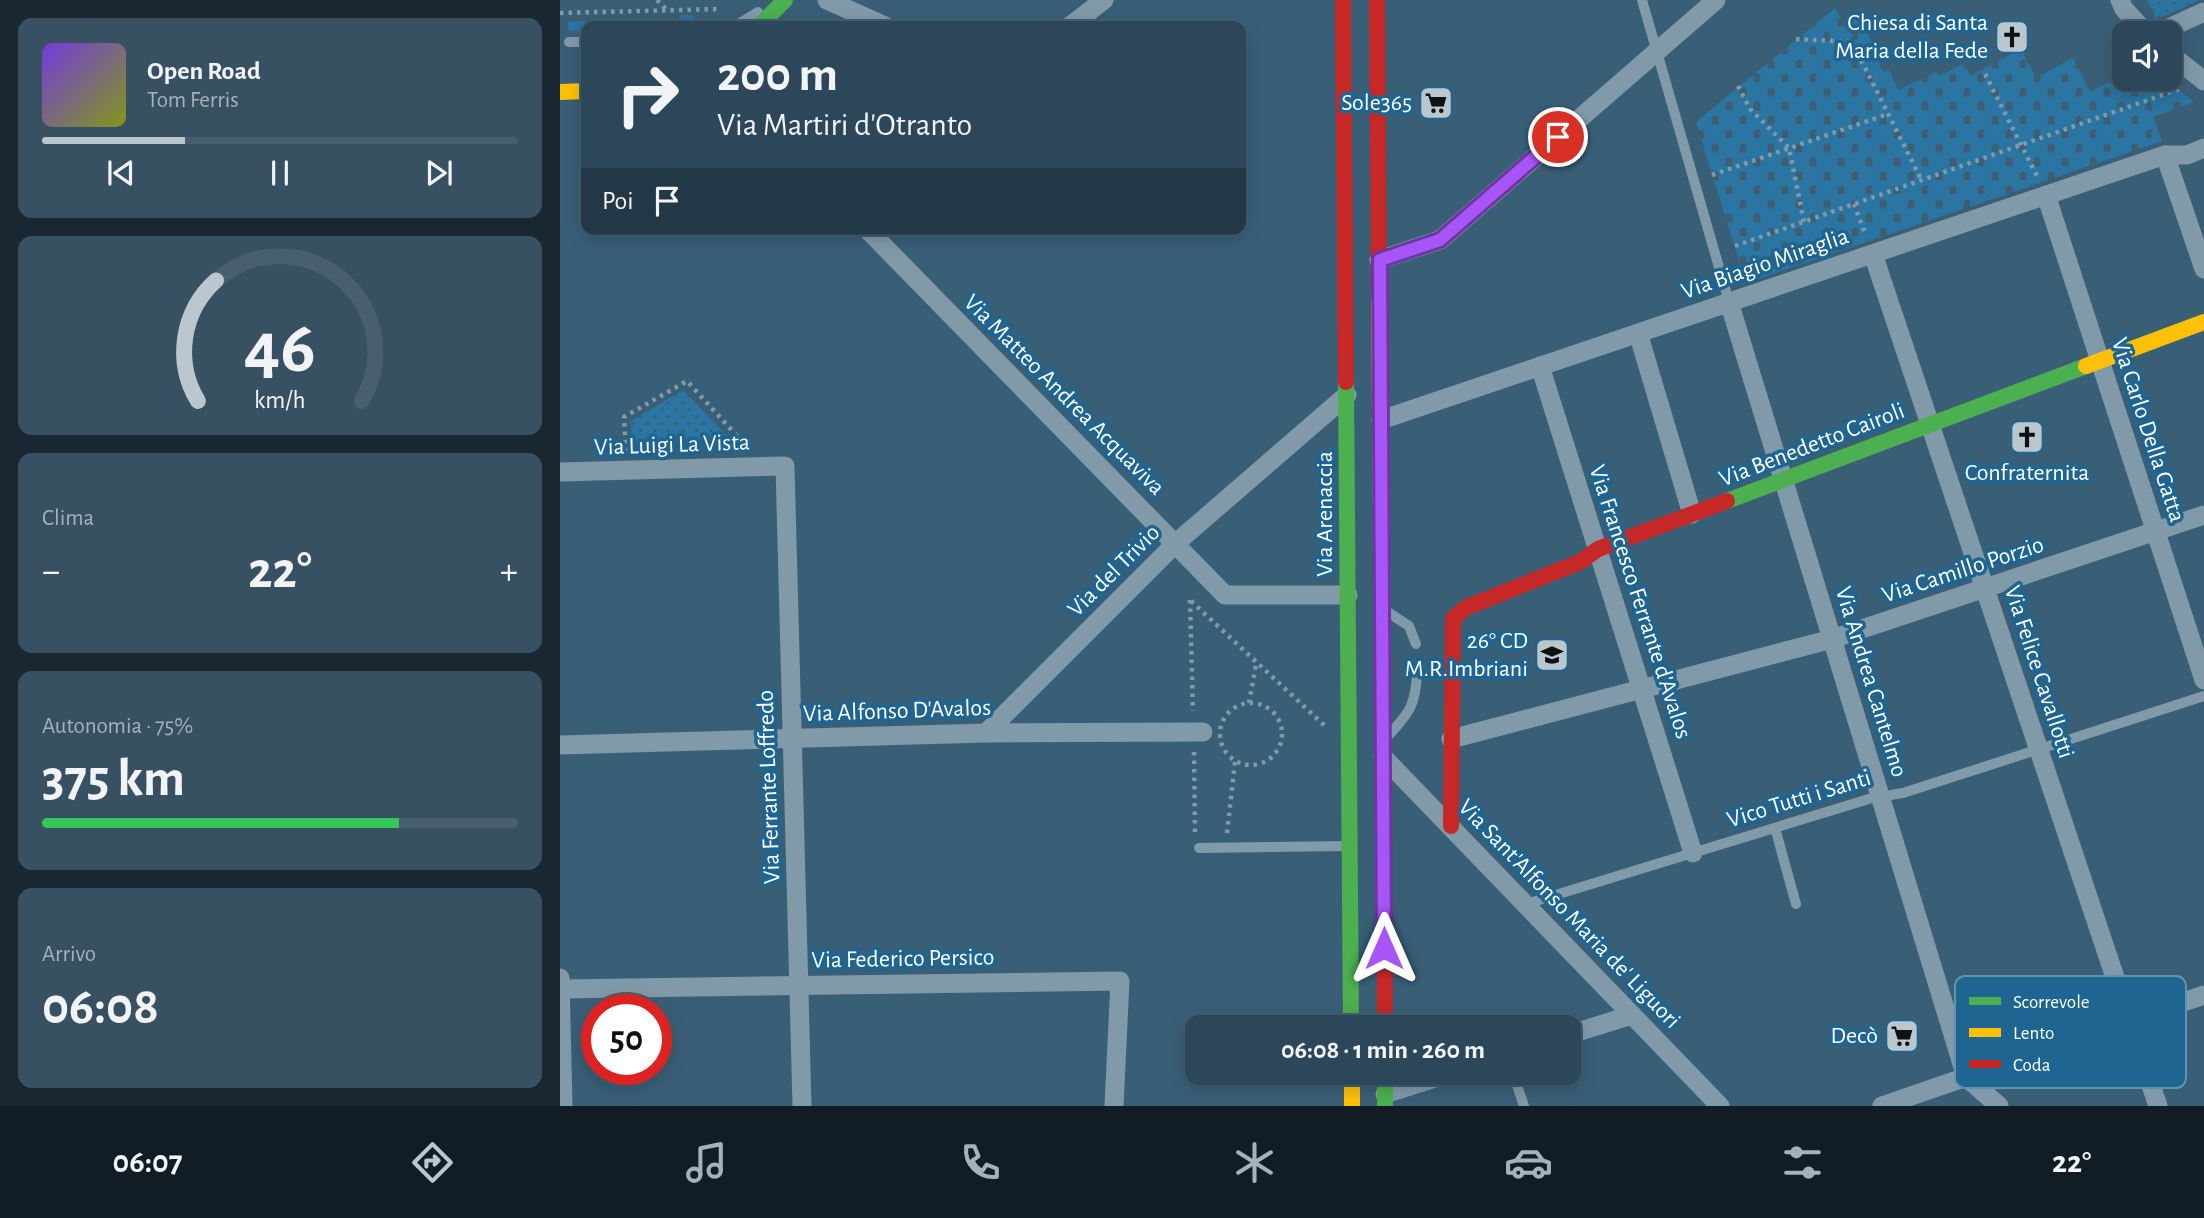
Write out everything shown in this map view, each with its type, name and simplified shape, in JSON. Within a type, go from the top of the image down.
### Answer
[{"type":"main road","points":[[764,21],[786,0]]},
{"type":"main road","name":"Via Arenaccia","points":[[1343,0],[1351,1015]]},
{"type":"main road","points":[[1377,0],[1385,1015]]},
{"type":"main road","points":[[560,92],[581,92]]},
{"type":"main road","name":"Via Benedetto Cairoli","points":[[1451,739],[1453,619],[1465,608],[1580,562],[1598,550],[2204,321]]},
{"type":"main road","points":[[1451,739],[1451,826]]},
{"type":"main road","points":[[1352,1085],[1352,1106]]},
{"type":"street","points":[[827,0],[874,21]]},
{"type":"street","points":[[1074,21],[1086,7],[1104,0]]},
{"type":"street","points":[[1380,260],[1440,240],[1716,0]]},
{"type":"street","points":[[2120,0],[2135,21]]},
{"type":"street","points":[[2182,22],[2204,12]]},
{"type":"street","points":[[2182,64],[2203,81]]},
{"type":"street","name":"Via Biagio Miraglia","points":[[1381,420],[2165,155],[2187,155],[2204,148]]},
{"type":"street","points":[[2165,155],[2204,268]]},
{"type":"street","name":"Via Carlo Della Gatta","points":[[2046,195],[2204,680]]},
{"type":"street","name":"Via Matteo Andrea Acquaviva","points":[[873,235],[1225,595],[1348,595]]},
{"type":"street","name":"Via Felice Cavallotti","points":[[1873,254],[2114,976]]},
{"type":"street","name":"Via Andrea Cantelmo","points":[[1729,302],[1955,1041]]},
{"type":"street","points":[[1638,333],[1692,514]]},
{"type":"street","name":"Via Francesco Ferrante d'Avalos","points":[[1540,366],[1693,853]]},
{"type":"street","name":"Via del Trivio","points":[[986,733],[1176,543],[1347,395]]},
{"type":"street","name":"Via Luigi La Vista","points":[[560,472],[785,466]]},
{"type":"street","name":"Via Ferrante Loffredo","points":[[785,466],[802,1106]]},
{"type":"street","name":"Via Camillo Porzio","points":[[1451,739],[1832,639],[2204,514]]},
{"type":"street","name":"Via Alfonso D'Avalos","points":[[560,745],[986,733],[1198,732]]},
{"type":"street","name":"Via Sant'Alfonso Maria de' Liguori","points":[[1383,749],[1418,793],[1720,1106]]},
{"type":"street","points":[[1418,793],[1451,780]]},
{"type":"street","points":[[560,977],[564,1106]]},
{"type":"street","name":"Via Federico Persico","points":[[560,989],[1120,981],[1114,1106]]},
{"type":"street","points":[[2186,1001],[2204,995]]},
{"type":"street","points":[[1581,1031],[1632,1015]]},
{"type":"street","points":[[1882,1106],[1955,1081]]},
{"type":"street","points":[[1385,1100],[1422,1085]]},
{"type":"street","points":[[1979,1088],[1999,1106]]},
{"type":"street","name":"Via Felice Cavallotti","points":[[2152,1088],[2158,1106]]},
{"type":"lane","points":[[743,21],[775,0]]},
{"type":"lane","points":[[1642,0],[1729,302]]},
{"type":"lane","points":[[569,43],[581,42]]},
{"type":"lane","points":[[1383,609],[1409,626],[1416,644]]},
{"type":"lane","points":[[1383,749],[1417,695],[1417,672]]},
{"type":"lane","name":"Vico Tutti i Santi","points":[[1526,904],[1880,796],[1903,793],[2204,696]]},
{"type":"lane","points":[[1775,828],[1796,904]]},
{"type":"lane","points":[[1199,848],[1348,846]]},
{"type":"lane","points":[[1517,1085],[1524,1106]]},
{"type":"path","points":[[657,0],[667,9]]},
{"type":"path","points":[[560,13],[721,9]]},
{"type":"path","points":[[1796,39],[1852,42],[1922,181]]},
{"type":"path","points":[[1985,74],[2046,195]]},
{"type":"path","points":[[1735,246],[2203,81]]},
{"type":"path","points":[[1738,86],[1750,109],[1789,148],[1804,222]]},
{"type":"path","points":[[1712,175],[1888,114]]},
{"type":"path","points":[[1854,204],[1873,254]]},
{"type":"path","points":[[627,470],[624,418],[687,381],[765,467]]},
{"type":"path","points":[[1190,600],[1256,665],[1334,734]]},
{"type":"path","points":[[1249,703],[1256,665]]},
{"type":"path","points":[[1249,703],[1264,706],[1274,713],[1282,731],[1280,746],[1274,756],[1264,763],[1252,766],[1235,762],[1223,750],[1219,732],[1224,718],[1236,706],[1249,703]]},
{"type":"path","points":[[1227,834],[1235,762]]},
{"type":"green space","points":[[2147,0],[2199,0],[2157,20]]},
{"type":"green space","points":[[1835,8],[1843,21],[1859,13],[1884,72],[1889,70],[1898,90],[1936,72],[1939,76],[1964,63],[1970,76],[2021,49],[2036,78],[2073,58],[2090,92],[2112,81],[2112,91],[2180,91],[2194,102],[2153,117],[2162,141],[1746,283],[1696,122]]},
{"type":"green space","points":[[681,15],[693,15],[693,21],[677,21]]},
{"type":"green space","points":[[646,19],[649,21],[594,21]]},
{"type":"green space","points":[[568,22],[581,22],[581,31],[569,31]]},
{"type":"green space","points":[[684,391],[729,438],[632,441],[631,421]]},
{"type":"traffic: fast","points":[[764,21],[785,0]]},
{"type":"traffic: fast","points":[[1727,501],[2086,366]]},
{"type":"traffic: fast","points":[[1346,382],[1351,1015]]},
{"type":"traffic: fast","points":[[1385,1085],[1385,1106]]},
{"type":"traffic: slow","points":[[560,92],[581,91]]},
{"type":"traffic: slow","points":[[1379,297],[1383,736]]},
{"type":"traffic: slow","points":[[2086,366],[2204,322]]},
{"type":"traffic: slow","points":[[1352,1085],[1352,1106]]},
{"type":"traffic: jam","points":[[1343,0],[1346,382]]},
{"type":"traffic: jam","points":[[1377,0],[1379,297]]},
{"type":"traffic: jam","points":[[1451,826],[1453,619],[1465,608],[1580,562],[1598,549],[1727,501]]},
{"type":"traffic: jam","points":[[1383,736],[1385,1015]]},
{"type":"place","name":"Chiesa di Santa Maria della Fede","points":[[2012,37]]},
{"type":"place","name":"Sole365","points":[[1436,103]]},
{"type":"place","name":"Confraternita","points":[[2027,437]]},
{"type":"place","name":"26° CD M.R.Imbriani","points":[[1552,655]]},
{"type":"place","name":"Decò","points":[[1902,1036]]},
{"type":"route","points":[[1384,948],[1380,260],[1440,240],[1558,137]]}]
